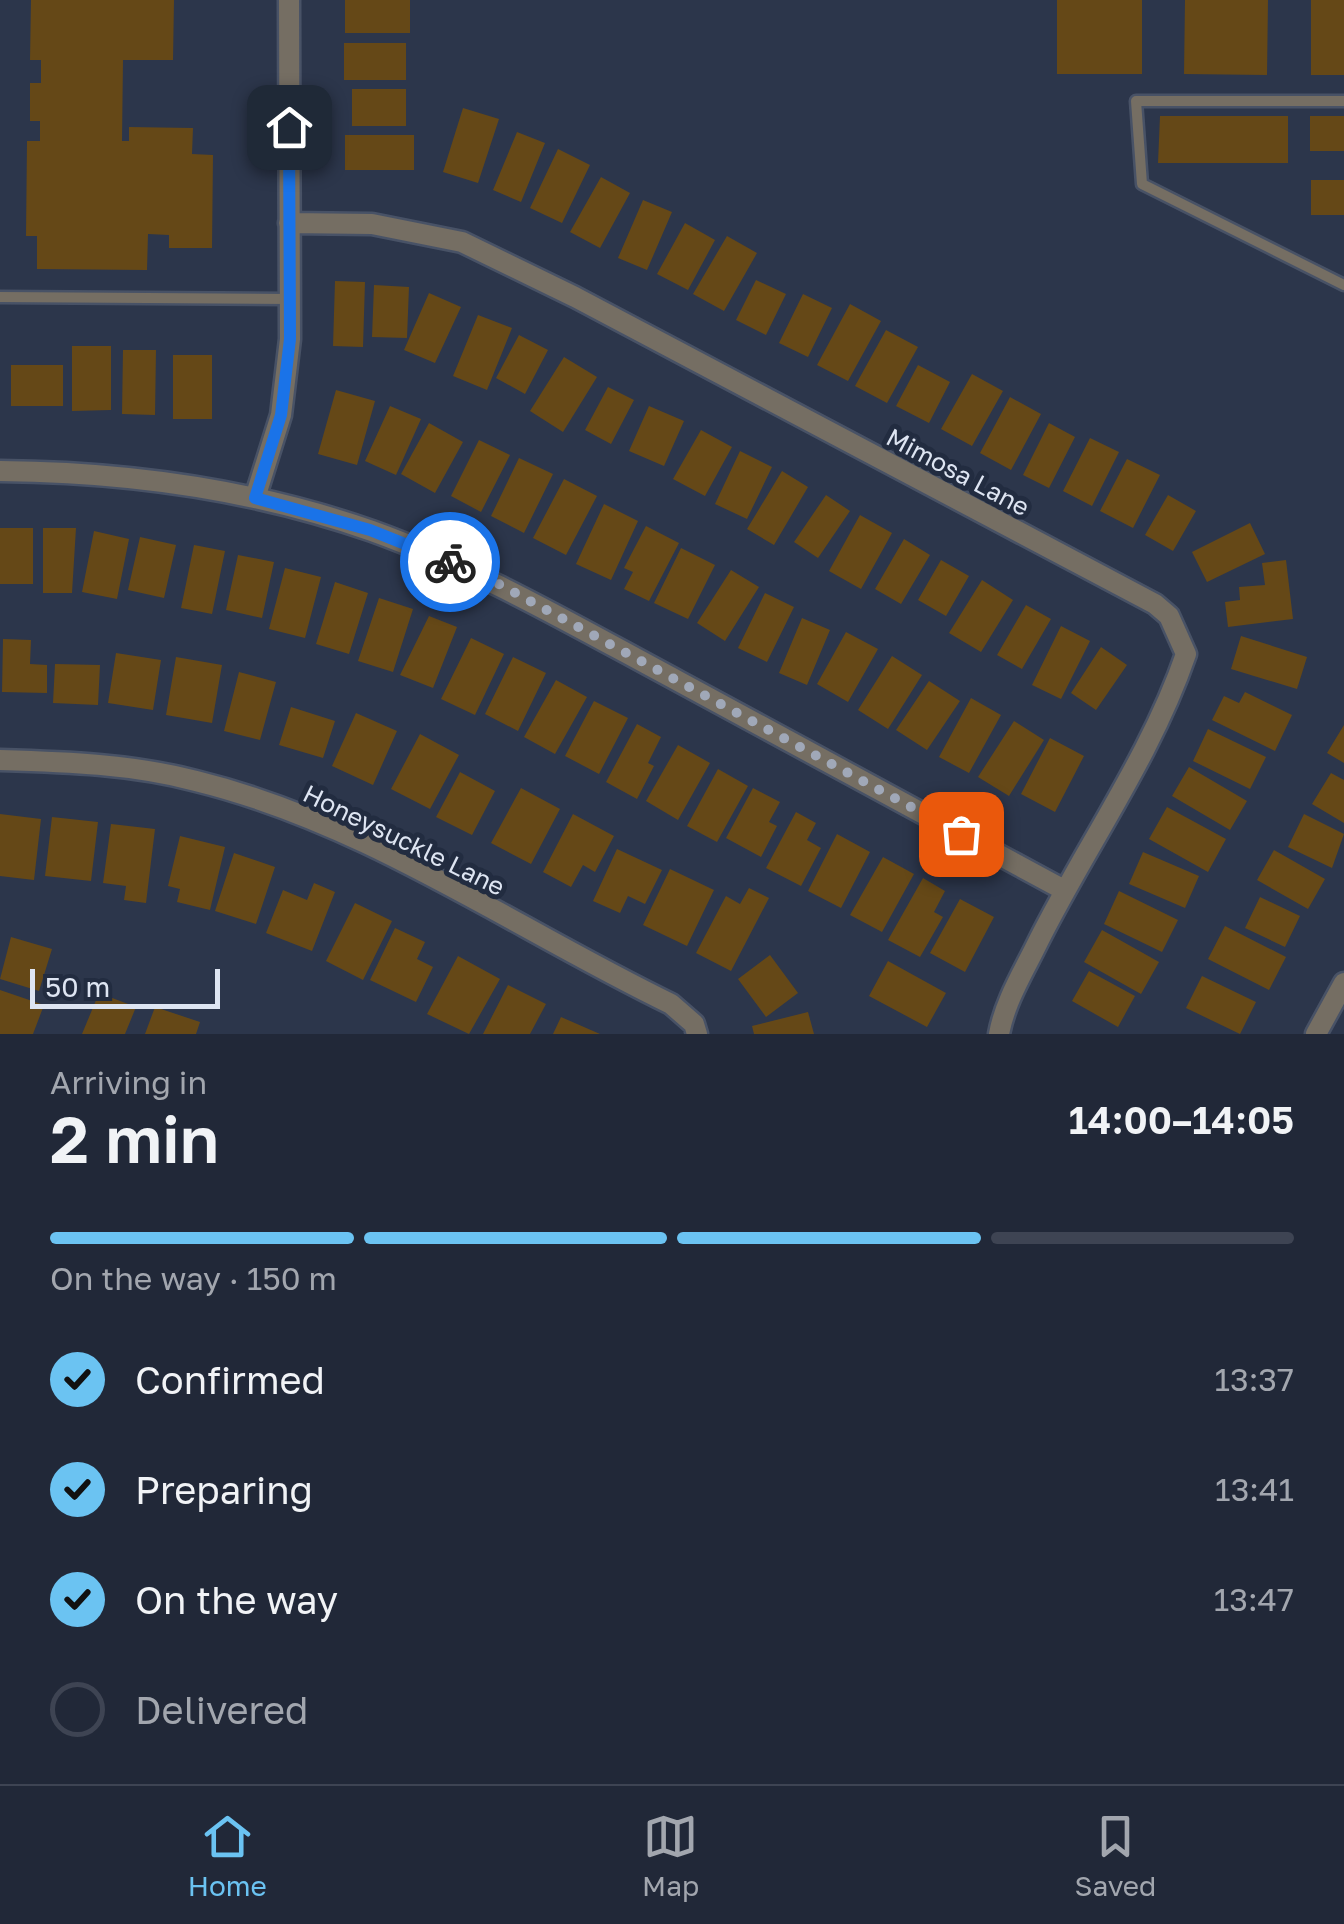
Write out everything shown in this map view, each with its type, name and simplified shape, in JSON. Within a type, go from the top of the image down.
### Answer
[{"type":"street","points":[[255,498],[281,415],[290,298],[289,0]]},
{"type":"street","name":"Mimosa Lane","points":[[289,223],[372,224],[462,242],[979,511],[1154,604],[1169,616],[1186,654],[1169,704],[1064,890],[1007,1006],[999,1034]]},
{"type":"street","points":[[0,470],[80,472],[158,480],[255,498],[370,530],[482,575],[1064,890]]},
{"type":"street","name":"Honeysuckle Lane","points":[[0,760],[138,769],[196,780],[275,805],[389,854],[670,1004],[694,1024],[697,1034]]},
{"type":"street","points":[[1316,1034],[1344,983]]},
{"type":"lane","points":[[1344,101],[1136,101],[1142,184],[1344,284]]},
{"type":"lane","points":[[0,296],[290,298]]},
{"type":"building","points":[[31,0],[174,0],[173,60],[123,60],[122,141],[129,141],[129,127],[193,128],[192,154],[213,155],[212,248],[169,248],[169,235],[148,234],[147,270],[37,269],[37,236],[26,236],[27,141],[40,141],[40,121],[30,121],[30,83],[41,83],[41,60],[30,60]]},
{"type":"building","points":[[345,0],[410,0],[410,33],[345,33]]},
{"type":"building","points":[[1057,0],[1142,0],[1142,74],[1057,74]]},
{"type":"building","points":[[1185,0],[1268,0],[1267,75],[1184,74]]},
{"type":"building","points":[[1311,0],[1344,0],[1344,75],[1311,75]]},
{"type":"building","points":[[344,43],[406,43],[406,80],[344,80]]},
{"type":"building","points":[[352,89],[406,89],[406,126],[352,126]]},
{"type":"building","points":[[463,108],[499,119],[478,183],[443,172]]},
{"type":"building","points":[[1160,116],[1288,116],[1288,163],[1158,163]]},
{"type":"building","points":[[1310,116],[1344,116],[1344,151],[1310,151]]},
{"type":"building","points":[[517,132],[545,143],[521,202],[493,190]]},
{"type":"building","points":[[345,135],[414,135],[414,170],[345,170]]},
{"type":"building","points":[[558,149],[590,165],[562,223],[530,208]]},
{"type":"building","points":[[601,177],[630,193],[600,248],[570,232]]},
{"type":"building","points":[[1311,180],[1344,180],[1344,215],[1311,215]]},
{"type":"building","points":[[643,200],[672,212],[647,270],[618,258]]},
{"type":"building","points":[[685,223],[715,240],[688,290],[657,274]]},
{"type":"building","points":[[727,236],[757,253],[724,311],[693,294]]},
{"type":"building","points":[[756,280],[786,294],[766,335],[736,320]]},
{"type":"building","points":[[335,281],[365,282],[363,347],[333,346]]},
{"type":"building","points":[[374,285],[409,287],[407,338],[372,337]]},
{"type":"building","points":[[429,293],[461,307],[435,363],[404,350]]},
{"type":"building","points":[[803,294],[832,308],[808,357],[779,343]]},
{"type":"building","points":[[850,304],[881,321],[848,381],[817,365]]},
{"type":"building","points":[[478,315],[512,328],[487,390],[453,376]]},
{"type":"building","points":[[886,330],[918,347],[887,403],[855,386]]},
{"type":"building","points":[[519,335],[548,350],[525,394],[496,378]]},
{"type":"building","points":[[72,346],[111,346],[111,410],[72,411]]},
{"type":"building","points":[[123,350],[156,350],[155,415],[122,414]]},
{"type":"building","points":[[173,355],[212,355],[212,419],[173,419]]},
{"type":"building","points":[[564,357],[597,377],[563,432],[530,411]]},
{"type":"building","points":[[11,365],[63,365],[63,406],[11,406]]},
{"type":"building","points":[[918,365],[950,382],[929,423],[896,406]]},
{"type":"building","points":[[972,374],[1003,391],[972,446],[941,429]]},
{"type":"building","points":[[608,387],[634,400],[611,444],[585,430]]},
{"type":"building","points":[[336,390],[375,401],[357,465],[318,454]]},
{"type":"building","points":[[1010,397],[1041,414],[1011,470],[980,453]]},
{"type":"building","points":[[390,406],[421,419],[396,475],[365,461]]},
{"type":"building","points":[[649,406],[684,421],[664,466],[629,451]]},
{"type":"building","points":[[429,423],[463,442],[435,493],[401,474]]},
{"type":"building","points":[[1049,423],[1075,437],[1049,488],[1023,475]]},
{"type":"building","points":[[701,430],[732,447],[705,496],[673,479]]},
{"type":"building","points":[[1090,438],[1119,452],[1092,506],[1063,491]]},
{"type":"building","points":[[479,440],[510,455],[481,512],[451,496]]},
{"type":"building","points":[[740,451],[772,467],[747,519],[715,504]]},
{"type":"building","points":[[519,458],[553,474],[524,533],[491,516]]},
{"type":"building","points":[[1127,459],[1160,475],[1133,528],[1100,511]]},
{"type":"building","points":[[782,471],[808,487],[774,545],[747,529]]},
{"type":"building","points":[[564,479],[597,496],[566,555],[533,538]]},
{"type":"building","points":[[826,495],[850,511],[818,558],[794,542]]},
{"type":"building","points":[[1168,495],[1196,511],[1173,551],[1145,535]]},
{"type":"building","points":[[604,504],[638,521],[611,580],[576,564]]},
{"type":"building","points":[[860,515],[892,533],[861,589],[829,571]]},
{"type":"building","points":[[1250,523],[1265,554],[1207,582],[1192,552]]},
{"type":"building","points":[[646,526],[679,543],[649,601],[624,589],[633,572],[624,568]]},
{"type":"building","points":[[0,528],[33,528],[33,584],[0,584]]},
{"type":"building","points":[[43,528],[76,528],[72,593],[43,593]]},
{"type":"building","points":[[94,531],[129,539],[117,599],[82,592]]},
{"type":"building","points":[[140,537],[176,545],[164,598],[128,590]]},
{"type":"building","points":[[904,539],[930,555],[901,604],[875,589]]},
{"type":"building","points":[[194,545],[225,551],[212,614],[181,608]]},
{"type":"building","points":[[681,548],[715,565],[688,619],[654,603]]},
{"type":"building","points":[[238,555],[274,562],[262,618],[226,610]]},
{"type":"building","points":[[941,560],[969,576],[946,616],[918,600]]},
{"type":"building","points":[[1286,560],[1293,619],[1228,627],[1225,602],[1240,600],[1239,587],[1265,585],[1262,563]]},
{"type":"building","points":[[285,568],[321,577],[305,638],[269,629]]},
{"type":"building","points":[[731,570],[759,587],[725,641],[697,623]]},
{"type":"building","points":[[982,580],[1013,600],[981,652],[949,633]]},
{"type":"building","points":[[335,582],[368,593],[349,654],[316,644]]},
{"type":"building","points":[[765,593],[794,607],[767,662],[738,648]]},
{"type":"building","points":[[379,598],[413,609],[393,672],[358,661]]},
{"type":"building","points":[[1026,605],[1051,619],[1022,669],[997,655]]},
{"type":"building","points":[[429,616],[457,627],[433,688],[400,675]]},
{"type":"building","points":[[802,618],[830,630],[807,685],[779,673]]},
{"type":"building","points":[[1061,626],[1090,641],[1061,699],[1032,685]]},
{"type":"building","points":[[846,632],[878,649],[848,702],[817,684]]},
{"type":"building","points":[[1241,636],[1307,657],[1297,689],[1231,669]]},
{"type":"building","points":[[471,638],[504,654],[475,715],[441,699]]},
{"type":"building","points":[[3,639],[31,640],[30,664],[47,665],[47,693],[2,692]]},
{"type":"building","points":[[1101,647],[1127,665],[1096,710],[1071,693]]},
{"type":"building","points":[[116,653],[161,660],[153,710],[108,703]]},
{"type":"building","points":[[892,656],[922,675],[888,729],[858,710]]},
{"type":"building","points":[[176,657],[222,665],[212,723],[166,715]]},
{"type":"building","points":[[513,657],[546,673],[518,731],[485,714]]},
{"type":"building","points":[[55,664],[100,665],[98,705],[53,703]]},
{"type":"building","points":[[239,672],[276,682],[260,740],[224,731]]},
{"type":"building","points":[[556,680],[587,697],[555,754],[524,737]]},
{"type":"building","points":[[929,681],[960,701],[927,750],[896,730]]},
{"type":"building","points":[[1245,692],[1292,715],[1275,751],[1212,720],[1224,696],[1239,703]]},
{"type":"building","points":[[971,698],[1001,715],[969,773],[939,757]]},
{"type":"building","points":[[594,701],[628,718],[599,774],[565,756]]},
{"type":"building","points":[[291,707],[335,721],[323,758],[279,745]]},
{"type":"building","points":[[356,713],[397,731],[373,785],[332,766]]},
{"type":"building","points":[[1014,721],[1044,740],[1009,796],[978,777]]},
{"type":"building","points":[[637,724],[661,737],[648,763],[654,766],[637,799],[606,782]]},
{"type":"building","points":[[1344,725],[1344,763],[1327,753]]},
{"type":"building","points":[[1208,729],[1266,757],[1250,789],[1193,761]]},
{"type":"building","points":[[420,734],[459,755],[430,809],[391,789]]},
{"type":"building","points":[[1050,738],[1084,756],[1055,812],[1021,794]]},
{"type":"building","points":[[678,745],[710,763],[678,820],[646,801]]},
{"type":"building","points":[[1189,767],[1247,801],[1230,830],[1172,796]]},
{"type":"building","points":[[718,769],[748,786],[717,842],[687,826]]},
{"type":"building","points":[[460,772],[495,791],[472,835],[436,817]]},
{"type":"building","points":[[1331,773],[1344,780],[1344,823],[1312,804]]},
{"type":"building","points":[[521,788],[560,809],[531,864],[491,843]]},
{"type":"building","points":[[753,788],[780,802],[769,822],[777,826],[761,857],[726,838]]},
{"type":"building","points":[[1167,807],[1226,839],[1208,872],[1149,839]]},
{"type":"building","points":[[796,812],[816,823],[807,840],[821,848],[801,886],[766,868]]},
{"type":"building","points":[[0,814],[41,819],[34,880],[0,876]]},
{"type":"building","points":[[573,814],[614,836],[595,872],[583,865],[571,887],[543,872]]},
{"type":"building","points":[[1304,814],[1344,834],[1332,868],[1288,847]]},
{"type":"building","points":[[52,817],[98,822],[91,881],[45,876]]},
{"type":"building","points":[[111,824],[155,829],[146,903],[124,900],[126,886],[103,883]]},
{"type":"building","points":[[837,834],[870,852],[841,908],[808,891]]},
{"type":"building","points":[[180,836],[225,847],[210,910],[177,902],[180,889],[168,886]]},
{"type":"building","points":[[617,849],[662,870],[645,904],[628,896],[620,913],[593,901]]},
{"type":"building","points":[[1274,850],[1325,879],[1308,909],[1257,880]]},
{"type":"building","points":[[1143,852],[1199,876],[1185,908],[1129,884]]},
{"type":"building","points":[[234,853],[275,867],[256,924],[215,911]]},
{"type":"building","points":[[883,857],[914,874],[882,932],[850,915]]},
{"type":"building","points":[[670,869],[714,890],[687,946],[643,925]]},
{"type":"building","points":[[923,878],[945,891],[934,912],[943,917],[920,957],[888,940]]},
{"type":"building","points":[[314,883],[335,892],[312,951],[266,933],[283,890],[307,900]]},
{"type":"building","points":[[749,888],[769,898],[731,971],[696,953],[726,896],[740,904]]},
{"type":"building","points":[[1119,891],[1178,920],[1162,952],[1104,924]]},
{"type":"building","points":[[1260,897],[1300,916],[1285,947],[1245,928]]},
{"type":"building","points":[[960,899],[994,917],[965,972],[930,953]]},
{"type":"building","points":[[355,903],[392,921],[363,980],[326,961]]},
{"type":"building","points":[[1225,926],[1286,957],[1269,990],[1208,959]]},
{"type":"building","points":[[395,928],[425,942],[417,959],[433,967],[416,1002],[370,980]]},
{"type":"building","points":[[1102,930],[1159,962],[1141,994],[1084,962]]},
{"type":"building","points":[[11,937],[52,949],[39,991],[0,979]]},
{"type":"building","points":[[770,955],[798,993],[766,1017],[738,979]]},
{"type":"building","points":[[458,956],[500,979],[469,1034],[427,1014]]},
{"type":"building","points":[[888,961],[946,993],[927,1027],[869,996]]},
{"type":"building","points":[[1089,971],[1135,996],[1118,1027],[1072,1001]]},
{"type":"building","points":[[1202,976],[1256,1002],[1240,1034],[1186,1008]]},
{"type":"building","points":[[508,985],[546,1004],[530,1034],[483,1034]]},
{"type":"building","points":[[0,990],[44,1005],[33,1034],[0,1034]]},
{"type":"building","points":[[99,993],[136,1007],[125,1034],[82,1034]]},
{"type":"building","points":[[155,1007],[200,1022],[196,1034],[145,1034]]},
{"type":"building","points":[[808,1012],[814,1034],[754,1034],[752,1026]]},
{"type":"building","points":[[561,1017],[600,1034],[553,1034]]},
{"type":"way so far","points":[[450,562],[482,575],[961,834]]},
{"type":"route","points":[[289,127],[290,339],[281,415],[255,498],[370,530],[450,562]]}]
